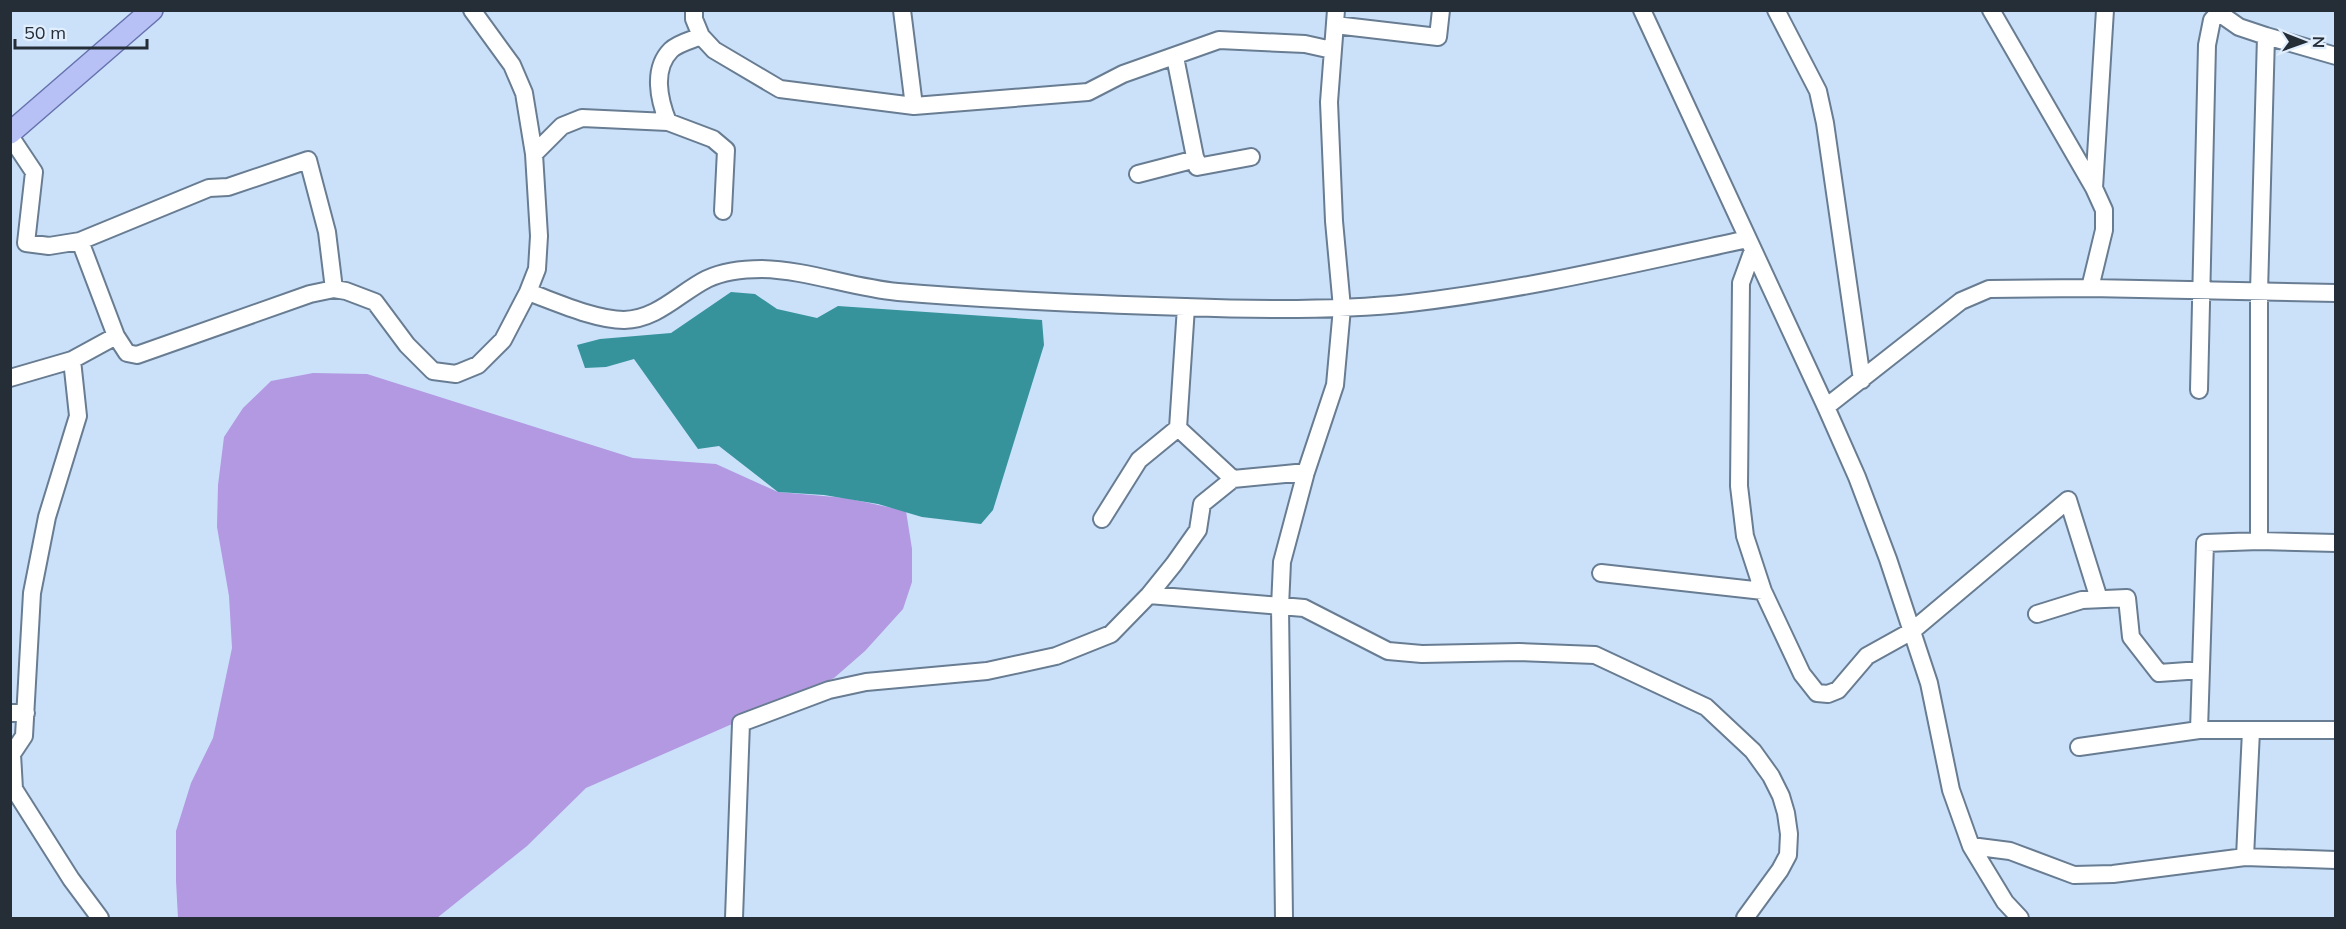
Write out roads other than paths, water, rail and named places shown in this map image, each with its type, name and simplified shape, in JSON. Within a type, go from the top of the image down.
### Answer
[{"type":"main road","points":[[10,134],[152,10]]},
{"type":"street","points":[[81,241],[116,336],[127,353],[137,355],[310,294],[334,289],[375,302],[407,345],[433,371],[456,374],[478,365],[503,340],[528,292],[537,269],[538,236],[534,154],[524,93],[512,65],[472,10]]},
{"type":"street","points":[[694,10],[694,19],[701,36],[714,50],[780,89],[914,106],[1088,92],[1123,74],[1219,40],[1305,44],[1332,50]]},
{"type":"street","points":[[902,10],[914,106]]},
{"type":"street","points":[[1284,918],[1280,607],[1282,562],[1306,472],[1335,385],[1342,308],[1334,220],[1329,102],[1335,18],[1438,37],[1441,10]]},
{"type":"street","points":[[1642,10],[1826,407],[1884,549],[1929,683],[1951,790],[1971,846],[2006,902],[2020,918]]},
{"type":"street","points":[[1776,10],[1818,91],[1825,123],[1862,380]]},
{"type":"street","points":[[1991,10],[2094,188],[2104,210],[2104,230],[2090,288]]},
{"type":"street","points":[[2094,188],[2105,10]]},
{"type":"street","points":[[2199,390],[2207,45],[2212,20],[2220,12],[2239,27],[2336,56]]},
{"type":"street","points":[[668,122],[661,105],[659,82],[663,63],[671,50],[701,36]]},
{"type":"street","points":[[2259,540],[2259,291],[2266,36]]},
{"type":"street","points":[[1175,57],[1197,167],[1251,157]]},
{"type":"street","points":[[534,154],[562,126],[582,118],[668,122],[713,139],[726,150],[723,211]]},
{"type":"street","points":[[10,134],[34,172],[26,243],[49,246],[81,241],[209,188],[228,187],[308,160],[327,232],[334,289]]},
{"type":"street","points":[[1138,174],[1196,159]]},
{"type":"street","points":[[528,292],[602,317],[624,320],[644,317],[664,308],[707,279],[745,269],[770,269],[894,291],[1186,307],[1342,308],[1410,303],[1750,244]]},
{"type":"street","points":[[1750,244],[1741,283],[1739,486],[1745,536],[1763,591],[1802,674],[1816,693],[1828,694],[1838,690],[1867,656],[1912,631],[2068,500],[2099,599]]},
{"type":"street","points":[[1826,407],[1961,301],[1975,293],[1989,289],[2090,288],[2336,292]]},
{"type":"street","points":[[1102,519],[1139,460],[1178,428],[1186,307]]},
{"type":"street","points":[[10,378],[72,360],[116,336]]},
{"type":"street","points":[[72,360],[78,416],[47,517],[32,593],[18,713],[24,736],[12,754],[14,789],[71,879],[100,918]]},
{"type":"street","points":[[1178,428],[1233,479]]},
{"type":"street","points":[[734,918],[741,723],[829,690],[866,682],[987,671],[1056,656],[1111,634],[1149,596],[1198,530],[1202,504],[1233,479],[1306,472]]},
{"type":"street","points":[[2199,730],[2205,543],[2259,540],[2336,543]]},
{"type":"street","points":[[1601,573],[1763,591]]},
{"type":"street","points":[[1149,596],[1304,608],[1388,651],[1422,654],[1530,652],[1595,655],[1706,707],[1753,752],[1771,776],[1781,795],[1786,813],[1789,834],[1788,855],[1780,870],[1745,918]]},
{"type":"street","points":[[2037,614],[2082,600],[2127,597],[2131,637],[2159,673],[2201,670]]},
{"type":"street","points":[[2079,747],[2199,730],[2336,730]]},
{"type":"street","points":[[2245,857],[2251,731]]},
{"type":"street","points":[[1971,846],[2010,851],[2074,875],[2114,874],[2245,857],[2336,860]]}]
